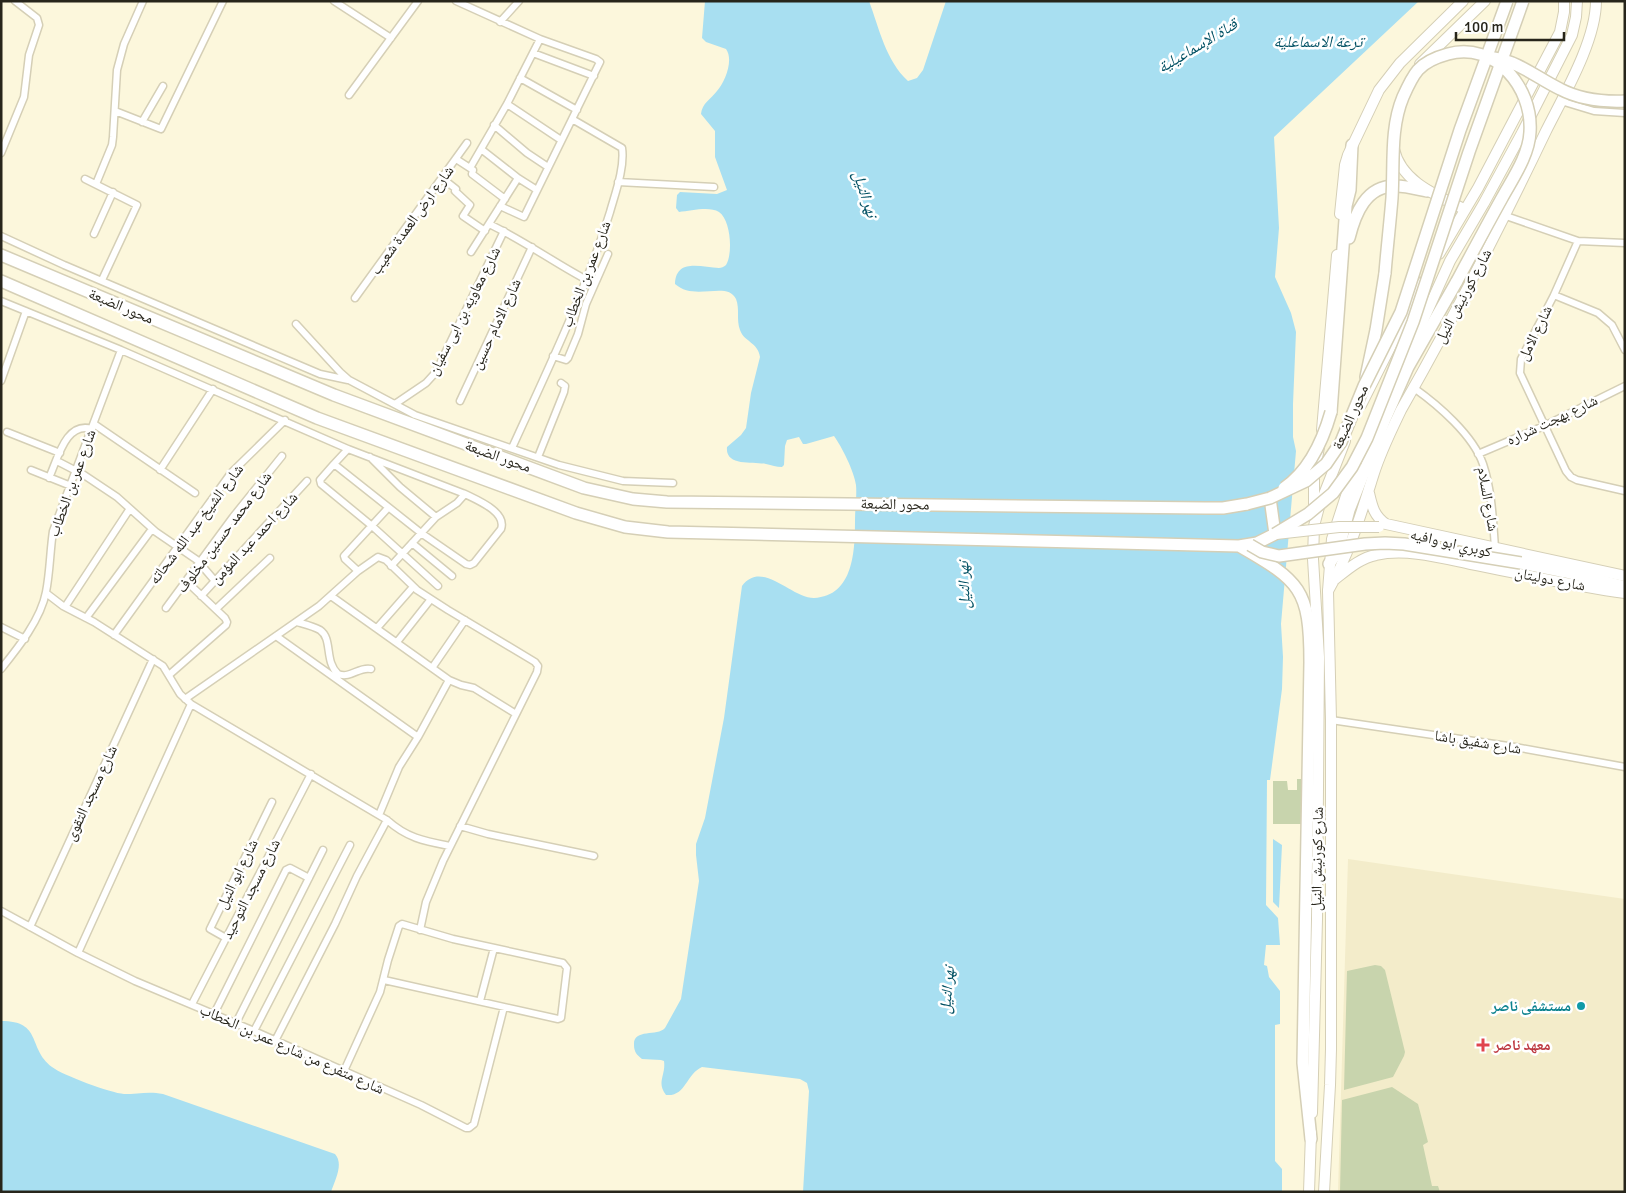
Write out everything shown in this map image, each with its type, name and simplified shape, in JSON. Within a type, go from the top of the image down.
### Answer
[{"type":"highway","name":"محور الضبعة","points":[[1,255],[334,395],[584,488],[633,499],[667,502],[1233,507],[1270,498],[1306,481],[1332,457],[1345,434],[1364,386],[1401,312],[1460,130],[1507,1]]},
{"type":"highway","name":"محور الضبعة","points":[[1,281],[317,418],[576,514],[625,527],[668,532],[1244,545],[1275,534],[1308,514],[1333,493],[1352,467],[1367,438],[1412,322],[1468,152],[1523,1]]},
{"type":"highway","points":[[1364,386],[1376,330],[1385,273],[1392,196],[1393,148],[1402,99],[1418,71],[1440,56],[1455,52],[1478,53],[1514,63],[1560,90],[1578,97],[1596,101],[1625,101]]},
{"type":"highway","points":[[1329,564],[1338,551],[1348,510],[1408,367],[1457,281],[1519,166],[1528,145],[1530,132],[1529,115],[1520,88],[1509,72],[1492,58]]},
{"type":"highway","points":[[1275,534],[1270,498],[1288,486],[1315,452],[1326,429],[1331,412],[1346,206],[1350,190],[1352,145]]},
{"type":"highway","points":[[1341,266],[1355,215],[1365,200],[1380,189],[1396,186],[1427,192]]},
{"type":"highway","points":[[1244,545],[1279,556],[1385,543],[1521,563],[1625,587]]},
{"type":"highway","points":[[1244,545],[1291,580],[1303,598],[1309,622],[1310,672],[1303,1063],[1311,1139]]},
{"type":"main road","name":"شارع كورنيش النيل","points":[[1309,1192],[1315,1047],[1319,657],[1313,559],[1314,476],[1322,430],[1345,166],[1352,145],[1379,90],[1400,63],[1463,1]]},
{"type":"main road","points":[[1464,209],[1427,192],[1407,172],[1394,152],[1392,127],[1394,108],[1402,91],[1424,60],[1485,1]]},
{"type":"main road","name":"شارع كورنيش النيل","points":[[1314,526],[1332,471],[1361,406],[1422,282],[1478,188],[1560,32],[1564,1]]},
{"type":"main road","name":"شارع كورنيش النيل","points":[[1324,1192],[1331,1049],[1331,720],[1328,591],[1332,539],[1377,407],[1422,323],[1450,261],[1508,160],[1572,35],[1577,1]]},
{"type":"main road","name":"شارع كورنيش النيل","points":[[1328,591],[1358,526],[1374,473],[1387,439],[1506,216],[1576,71],[1596,16],[1596,1]]},
{"type":"main road","name":"شارع دوليتان","points":[[1369,492],[1374,511],[1379,520],[1386,524],[1625,576]]},
{"type":"main road","name":"كوبري ابو وافيه","points":[[1275,534],[1339,527],[1379,527],[1625,581]]},
{"type":"main road","name":"شارع دوليتان","points":[[1334,581],[1365,558],[1376,554],[1395,553],[1431,556],[1625,593]]},
{"type":"main road","points":[[1315,1047],[1320,1052],[1331,1049]]},
{"type":"main road","points":[[1314,1084],[1320,1080],[1328,1082],[1330,1085]]},
{"type":"street","points":[[96,184],[112,146],[117,70],[120,56],[143,1]]},
{"type":"street","points":[[115,111],[161,129],[223,1]]},
{"type":"street","points":[[334,1],[391,38]]},
{"type":"street","points":[[349,95],[418,1]]},
{"type":"street","points":[[456,1],[540,39],[600,62],[524,217],[500,206]]},
{"type":"street","points":[[500,22],[519,1]]},
{"type":"street","points":[[1,153],[24,97],[29,55],[39,24],[37,18],[20,3]]},
{"type":"street","points":[[470,168],[507,104],[540,39]]},
{"type":"street","points":[[533,53],[594,76]]},
{"type":"street","points":[[520,78],[577,110]]},
{"type":"street","points":[[142,122],[163,86]]},
{"type":"street","points":[[1567,90],[1590,95],[1625,97]]},
{"type":"street","points":[[1561,101],[1594,110],[1625,113]]},
{"type":"street","points":[[507,104],[561,140]]},
{"type":"street","name":"شارع عمر بن الخطاب","points":[[512,448],[554,356],[586,279],[605,228],[618,182],[622,148],[572,119]]},
{"type":"street","points":[[494,125],[527,153],[548,167]]},
{"type":"street","name":"شارع ارض العمدة شعيب","points":[[355,298],[467,143]]},
{"type":"street","points":[[481,149],[518,178],[538,190]]},
{"type":"street","points":[[456,159],[473,170],[472,174],[505,199]]},
{"type":"street","points":[[442,178],[456,189],[455,191],[470,205],[463,216],[484,231]]},
{"type":"street","points":[[471,252],[518,178]]},
{"type":"street","points":[[85,179],[135,203],[136,206],[102,280]]},
{"type":"street","points":[[618,182],[714,187]]},
{"type":"street","points":[[94,234],[113,192]]},
{"type":"street","points":[[1506,216],[1578,241],[1625,243]]},
{"type":"street","points":[[489,224],[586,279]]},
{"type":"street","name":"شارع معاويه بن ابى سفيان","points":[[395,404],[426,383],[436,372],[504,231]]},
{"type":"street","points":[[1,236],[320,374],[349,380]]},
{"type":"street","name":"شارع الامل","points":[[1578,241],[1554,295],[1521,359],[1522,379],[1562,465],[1571,477],[1625,492]]},
{"type":"street","name":"شارع الامام حسين","points":[[460,400],[532,247]]},
{"type":"street","points":[[554,356],[564,360],[568,358],[578,334],[586,304],[608,254]]},
{"type":"street","points":[[1554,295],[1598,313],[1612,325],[1625,350]]},
{"type":"street","points":[[1,301],[122,350],[348,449],[465,494],[499,515],[503,523],[502,529],[474,563],[466,564],[421,533],[334,464]]},
{"type":"street","points":[[1,381],[26,312]]},
{"type":"street","points":[[296,324],[349,380],[415,415],[559,465],[623,481],[673,483]]},
{"type":"street","name":"شارع عمر بن الخطاب","points":[[1,669],[25,639],[46,593],[53,531],[122,350]]},
{"type":"street","points":[[538,458],[564,392],[565,386],[560,383]]},
{"type":"street","name":"شارع بهجت شراره","points":[[1478,454],[1544,426],[1625,386]]},
{"type":"street","name":"شارع السلام","points":[[1414,388],[1450,417],[1478,454],[1483,464],[1490,498],[1495,548]]},
{"type":"street","points":[[160,470],[213,389]]},
{"type":"street","name":"شارع الشيخ عبد الله شحاته","points":[[114,635],[231,473],[285,420]]},
{"type":"street","points":[[49,478],[68,437],[75,430],[84,426],[93,426],[195,492]]},
{"type":"street","points":[[7,432],[60,452]]},
{"type":"street","points":[[348,449],[320,480],[320,483],[372,526],[438,586]]},
{"type":"street","name":"شارع محمد حسنين مخلوف","points":[[166,608],[233,517],[282,456]]},
{"type":"street","points":[[369,456],[400,488],[436,518]]},
{"type":"street","points":[[57,461],[77,471],[117,497],[129,510],[199,563],[215,581]]},
{"type":"street","points":[[31,470],[70,486]]},
{"type":"street","name":"شارع احمد عبد المؤمن","points":[[202,596],[307,481]]},
{"type":"street","points":[[391,566],[436,518],[457,503],[465,494]]},
{"type":"street","points":[[358,571],[343,557],[388,508]]},
{"type":"street","points":[[65,607],[129,510]]},
{"type":"street","points":[[86,618],[152,528]]},
{"type":"street","points":[[412,543],[452,576]]},
{"type":"street","points":[[216,609],[270,558]]},
{"type":"street","points":[[78,953],[188,701],[297,622],[331,596],[358,571],[378,558],[384,558],[413,587],[537,664],[537,672],[431,888],[420,930]]},
{"type":"street","points":[[169,675],[226,625],[227,620],[186,581]]},
{"type":"street","points":[[377,628],[413,587]]},
{"type":"street","points":[[46,593],[65,607],[163,666],[180,694],[188,701],[379,815],[404,834],[450,846]]},
{"type":"street","points":[[331,596],[449,680],[474,688],[516,714]]},
{"type":"street","points":[[397,642],[431,599]]},
{"type":"street","points":[[432,668],[465,620]]},
{"type":"street","points":[[297,622],[316,628],[324,634],[327,639],[331,663],[338,674],[349,675],[364,668],[371,669]]},
{"type":"street","points":[[1,627],[25,639]]},
{"type":"street","points":[[276,636],[418,737]]},
{"type":"street","name":"شارع مسجد التقوى","points":[[30,927],[153,659]]},
{"type":"street","points":[[379,815],[399,767],[418,737],[449,680]]},
{"type":"street","name":"شارع شفيق باشا","points":[[1331,720],[1625,767]]},
{"type":"street","name":"شارع مسجد التوحيد","points":[[192,1004],[311,774]]},
{"type":"street","name":"شارع ابو النيل","points":[[226,938],[210,929],[272,802]]},
{"type":"street","points":[[275,1041],[335,924],[356,876],[387,820]]},
{"type":"street","points":[[460,826],[488,834],[594,856]]},
{"type":"street","points":[[254,1031],[350,845]]},
{"type":"street","points":[[236,1023],[323,850]]},
{"type":"street","points":[[214,1014],[286,870],[290,868],[309,878]]},
{"type":"street","name":"شارع متفرع من شارع عمر بن الخطاب","points":[[1,911],[78,953],[135,981],[236,1023],[421,1105],[463,1127],[469,1128],[474,1124],[504,1007]]},
{"type":"street","points":[[344,1071],[380,992],[400,925],[403,924],[420,930],[563,963],[567,968],[559,1019],[421,990],[384,980]]},
{"type":"street","points":[[480,1001],[494,948]]},
{"type":"shaded area","name":"معهد ناصر","points":[[1348,859],[1625,899],[1625,1192],[1338,1192]]},
{"type":"green space","points":[[1297,779],[1301,779],[1301,824],[1273,824],[1273,781],[1287,781],[1288,790],[1297,790]]},
{"type":"green space","points":[[1375,965],[1381,966],[1385,970],[1405,1052],[1393,1077],[1344,1090],[1347,971]]},
{"type":"green space","points":[[1392,1087],[1418,1104],[1428,1142],[1423,1145],[1432,1186],[1438,1186],[1440,1192],[1340,1192],[1342,1100]]},
{"type":"water","points":[[705,1],[869,1],[889,54],[900,73],[908,81],[917,78],[923,70],[946,1],[1419,1],[1274,137],[1279,228],[1275,277],[1291,313],[1296,332],[1293,437],[1296,451],[1281,624],[1282,689],[1270,780],[1267,780],[1266,905],[1278,918],[1280,945],[1266,945],[1264,965],[1267,966],[1269,977],[1280,991],[1280,1024],[1275,1025],[1275,1161],[1282,1169],[1282,1192],[803,1192],[809,1091],[807,1083],[800,1079],[702,1067],[692,1075],[682,1089],[673,1095],[666,1095],[662,1086],[664,1061],[642,1059],[635,1051],[634,1045],[637,1036],[661,1031],[665,1028],[681,999],[699,881],[696,844],[705,818],[724,718],[742,586],[750,579],[758,576],[768,578],[805,596],[814,598],[827,595],[837,589],[845,580],[850,570],[854,545],[856,485],[847,459],[834,436],[806,444],[803,444],[799,437],[787,440],[784,465],[782,467],[741,462],[731,458],[727,447],[746,428],[751,393],[760,357],[759,352],[740,330],[738,307],[736,299],[732,294],[725,291],[692,291],[683,289],[675,284],[680,270],[685,267],[722,268],[726,265],[730,253],[728,229],[723,216],[719,212],[705,209],[679,212],[676,208],[677,195],[680,192],[717,194],[727,190],[715,157],[715,131],[701,114],[705,104],[723,82],[728,71],[729,59],[726,49],[706,42],[702,38]]},
{"type":"water","points":[[1273,839],[1282,845],[1279,908],[1273,902]]},
{"type":"water","points":[[1,1021],[14,1022],[23,1026],[33,1037],[44,1060],[57,1070],[76,1079],[124,1094],[163,1094],[335,1154],[338,1158],[339,1167],[331,1192],[1,1192]]},
{"type":"place","name":"مستشفى ناصر","points":[[1581,1006]]},
{"type":"place","name":"معهد ناصر","points":[[1483,1045]]},
{"type":"water label","name":"ترعة الاسماعلية","points":[[1318,41]]},
{"type":"water label","name":"قناة الإسماعيلية","points":[[1197,45]]},
{"type":"water label","name":"نهر النيل","points":[[866,194]]},
{"type":"water label","name":"نهر النيل","points":[[963,585]]},
{"type":"water label","name":"نهر النيل","points":[[946,990]]}]
